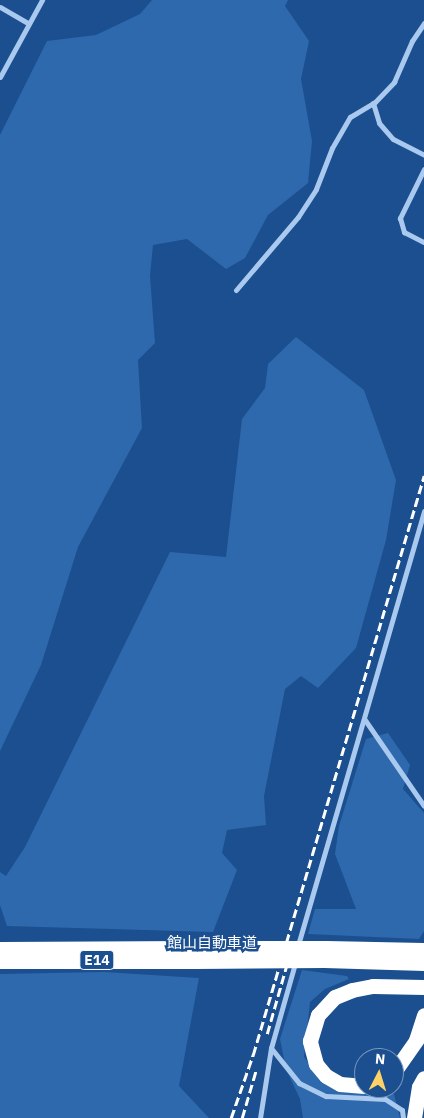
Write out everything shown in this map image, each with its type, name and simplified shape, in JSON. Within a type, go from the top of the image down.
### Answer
[{"type":"highway","name":"館山自動車道","points":[[0,948],[192,954],[404,956],[424,963]]},
{"type":"highway","name":"館山自動車道","points":[[404,956],[424,950]]},
{"type":"highway","name":"館山自動車道","points":[[0,961],[192,954]]},
{"type":"highway","points":[[354,1085],[340,1084],[326,1076],[312,1052],[313,1025],[325,1006],[335,997],[352,990],[398,985],[424,987]]},
{"type":"highway","points":[[404,1057],[416,1040],[424,1015]]},
{"type":"highway","points":[[414,1118],[422,1083]]},
{"type":"street","points":[[0,77],[42,0]]},
{"type":"street","points":[[0,7],[28,23]]},
{"type":"street","points":[[236,290],[298,217],[316,188],[332,148],[350,117],[373,103],[394,82],[414,36],[424,23]]},
{"type":"street","points":[[373,103],[379,123],[392,139],[424,155]]},
{"type":"street","points":[[424,169],[400,218],[404,232],[424,242]]},
{"type":"street","points":[[260,1118],[271,1048],[290,983],[301,933],[365,720],[424,511]]},
{"type":"street","points":[[365,720],[424,806]]},
{"type":"street","points":[[271,1048],[299,1083],[326,1096],[384,1099],[402,1110],[403,1118]]},
{"type":"shaded area","points":[[152,0],[288,0],[285,6],[309,41],[301,79],[312,141],[308,183],[268,215],[245,258],[226,269],[187,239],[153,245],[150,276],[155,343],[138,360],[142,428],[78,547],[41,665],[0,751],[0,135],[47,41],[96,35],[140,14]]},
{"type":"shaded area","points":[[296,337],[364,390],[396,480],[386,540],[356,648],[318,688],[301,676],[285,689],[264,796],[266,825],[227,830],[222,853],[237,870],[213,932],[7,926],[0,905],[0,872],[6,876],[25,847],[170,552],[226,557],[242,419],[265,388],[268,364]]},
{"type":"shaded area","points":[[388,733],[410,765],[403,789],[424,813],[424,931],[419,939],[308,934],[315,909],[356,909],[335,854],[339,826],[366,739]]},
{"type":"shaded area","points":[[302,970],[347,976],[349,979],[325,989],[310,1002],[304,1057],[322,1082],[354,1090],[354,1098],[395,1098],[400,1118],[303,1118],[300,1099],[286,1069],[280,1039]]},
{"type":"shaded area","points":[[104,972],[199,978],[179,1086],[209,1118],[0,1118],[0,974]]},
{"type":"railway","points":[[231,1118],[253,1055],[424,476]]},
{"type":"railway","points":[[267,1034],[287,964]]},
{"type":"railway","points":[[242,1118],[256,1070]]}]
